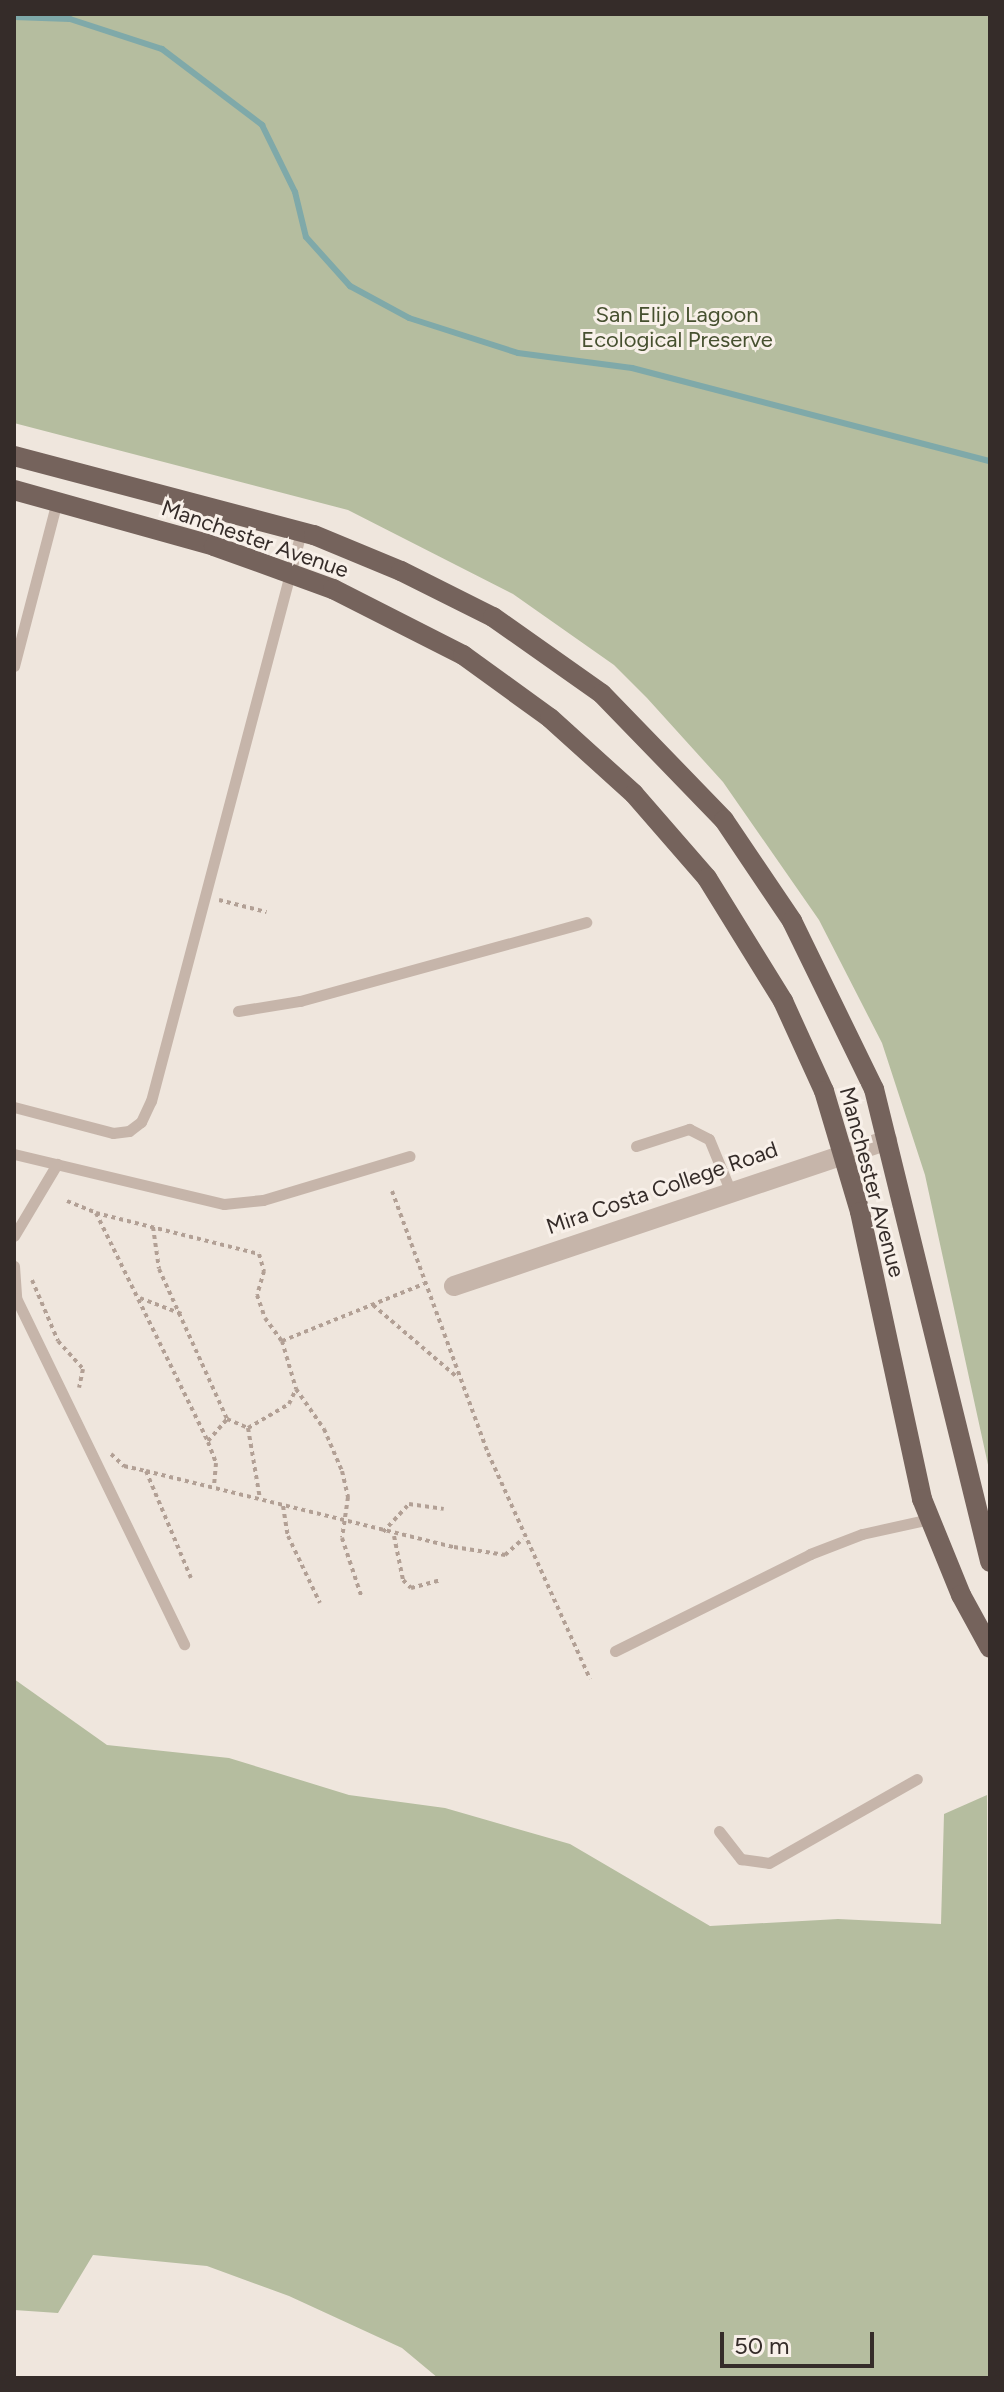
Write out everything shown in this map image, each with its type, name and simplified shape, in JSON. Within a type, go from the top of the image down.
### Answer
[{"type":"main road","name":"Manchester Avenue","points":[[14,456],[301,532],[401,571],[493,617],[602,694],[724,820],[792,921],[874,1089],[990,1562]]},
{"type":"main road","name":"Manchester Avenue","points":[[14,490],[290,573],[333,589],[463,655],[550,718],[634,794],[707,878],[783,1001],[824,1091],[843,1151],[930,1519],[961,1595],[990,1648]]},
{"type":"street","name":"Mira Costa College Road","points":[[454,1286],[843,1151],[887,1140]]},
{"type":"lane","points":[[14,666],[57,501]]},
{"type":"lane","points":[[14,1107],[113,1133],[129,1131],[141,1122],[205,896],[301,532]]},
{"type":"lane","points":[[238,1011],[300,1001],[586,922]]},
{"type":"lane","points":[[636,1146],[689,1129],[709,1139],[730,1190]]},
{"type":"lane","points":[[14,1154],[224,1204],[263,1200],[410,1156]]},
{"type":"lane","points":[[14,1236],[57,1164]]},
{"type":"lane","points":[[14,1266],[16,1298],[184,1644]]},
{"type":"lane","points":[[615,1651],[810,1554],[862,1534],[930,1519]]},
{"type":"lane","points":[[719,1831],[741,1859],[769,1863],[917,1779]]},
{"type":"path","points":[[205,896],[266,912]]},
{"type":"path","points":[[392,1191],[459,1379],[523,1539],[590,1679]]},
{"type":"path","points":[[67,1201],[96,1213],[259,1254],[264,1271],[257,1295],[265,1318],[282,1341],[296,1389],[324,1429],[342,1471],[348,1497],[342,1538],[362,1598]]},
{"type":"path","points":[[96,1213],[208,1442],[216,1463],[214,1487]]},
{"type":"path","points":[[153,1227],[159,1269],[227,1419],[248,1428]]},
{"type":"path","points":[[32,1280],[58,1341],[83,1369],[78,1385],[85,1400]]},
{"type":"path","points":[[282,1341],[424,1284]]},
{"type":"path","points":[[137,1297],[182,1314]]},
{"type":"path","points":[[373,1305],[459,1379]]},
{"type":"path","points":[[248,1428],[289,1404],[296,1389]]},
{"type":"path","points":[[208,1442],[227,1419]]},
{"type":"path","points":[[248,1428],[260,1499]]},
{"type":"path","points":[[105,1442],[124,1466],[394,1536],[505,1555],[523,1539]]},
{"type":"path","points":[[146,1471],[191,1578]]},
{"type":"path","points":[[383,1532],[409,1504],[444,1509]]},
{"type":"path","points":[[283,1506],[288,1536],[320,1603]]},
{"type":"path","points":[[394,1536],[403,1580],[411,1588],[441,1580]]},
{"type":"green space","name":"San Elijo Lagoon Ecological Preserve","points":[[14,14],[990,14],[990,1474],[925,1175],[882,1043],[819,920],[723,782],[647,698],[614,665],[513,594],[348,510],[14,423]]},
{"type":"green space","points":[[14,1679],[107,1745],[229,1758],[349,1795],[445,1808],[570,1844],[710,1926],[838,1919],[941,1924],[944,1814],[987,1795],[990,2378],[438,2378],[402,2348],[289,2296],[207,2266],[93,2255],[58,2313],[14,2310]]},
{"type":"waterway","points":[[14,17],[70,19],[162,49],[262,125],[295,192],[306,237],[350,286],[409,318],[518,353],[632,368],[990,461]]}]
